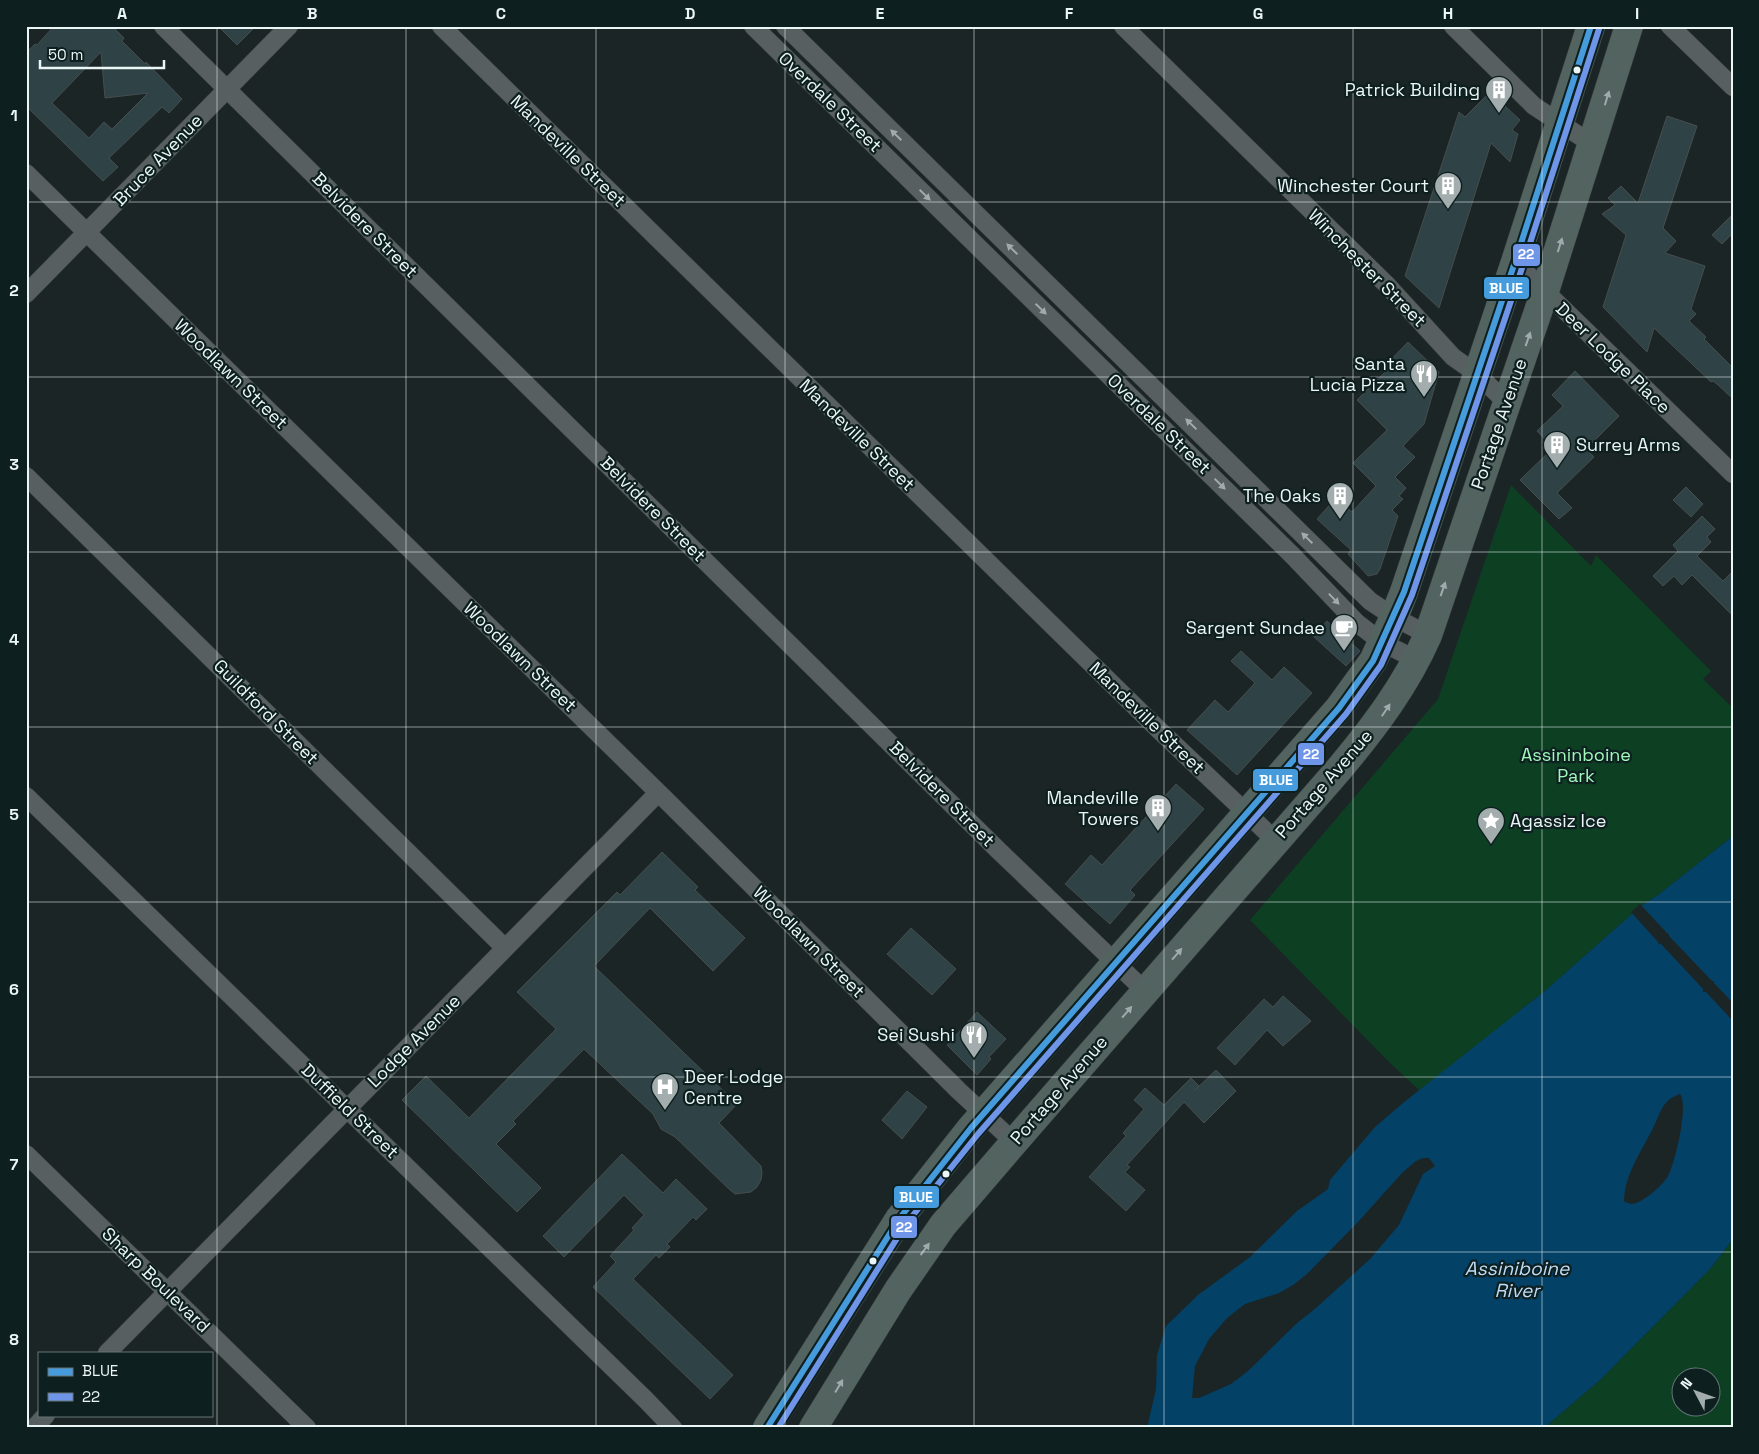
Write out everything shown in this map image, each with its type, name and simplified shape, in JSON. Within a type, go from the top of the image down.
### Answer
[{"type":"highway","name":"Portage Avenue","points":[[768,1428],[898,1219],[984,1114],[1339,708],[1373,661],[1394,617],[1515,262],[1591,26]]},
{"type":"highway","name":"Portage Avenue","points":[[813,1428],[898,1290],[943,1226],[1372,730],[1417,660],[1428,635],[1545,291],[1629,26]]},
{"type":"street","name":"Belvidere Street","points":[[163,26],[997,849],[1145,991]]},
{"type":"street","name":"Bruce Avenue","points":[[26,294],[289,26]]},
{"type":"street","name":"Mandeville Street","points":[[441,26],[1151,722],[1276,841]]},
{"type":"street","name":"Overdale Street","points":[[753,26],[1293,556],[1357,623],[1383,643],[1417,660]]},
{"type":"street","name":"Overdale Street","points":[[785,26],[1370,601],[1394,617],[1428,635]]},
{"type":"street","name":"Winchester Street","points":[[1123,26],[1387,285],[1454,358],[1477,374],[1506,402]]},
{"type":"street","points":[[1453,26],[1534,106],[1592,144]]},
{"type":"street","points":[[1670,26],[1733,87]]},
{"type":"street","points":[[908,178],[923,162]]},
{"type":"street","name":"Woodlawn Street","points":[[26,173],[1014,1142]]},
{"type":"street","name":"Deer Lodge Place","points":[[1515,262],[1733,474]]},
{"type":"street","name":"Guildford Street","points":[[26,476],[505,948]]},
{"type":"street","name":"Lodge Avenue","points":[[108,1352],[658,793]]},
{"type":"street","name":"Duffield Street","points":[[26,796],[673,1428]]},
{"type":"street","name":"Sharp Boulevard","points":[[26,1154],[307,1428]]},
{"type":"street","points":[[34,1428],[45,1416]]},
{"type":"green space","name":"Assininboine Park","points":[[1511,485],[1591,566],[1596,555],[1711,671],[1703,679],[1733,708],[1733,836],[1658,895],[1641,906],[1546,990],[1420,1091],[1388,1061],[1250,920],[1438,699]]},
{"type":"green space","points":[[1733,1239],[1733,1428],[1544,1428],[1601,1379],[1711,1268]]},
{"type":"water","name":"Assiniboine River","points":[[1733,836],[1733,1239],[1711,1268],[1601,1379],[1544,1428],[1147,1428],[1156,1389],[1157,1355],[1166,1326],[1198,1295],[1250,1257],[1297,1211],[1328,1189],[1330,1180],[1375,1127],[1546,990],[1641,906],[1658,895]],"holes":[[[1680,1094],[1683,1110],[1682,1121],[1674,1159],[1668,1176],[1657,1189],[1641,1201],[1631,1204],[1624,1201],[1627,1181],[1660,1111],[1670,1099]],[[1429,1158],[1435,1166],[1423,1174],[1399,1225],[1370,1259],[1296,1324],[1248,1371],[1231,1384],[1199,1398],[1192,1398],[1195,1366],[1209,1339],[1227,1318],[1245,1304],[1279,1293],[1307,1274],[1358,1222],[1402,1173],[1416,1161]]]},
{"type":"pier","points":[[1640,904],[1733,1003],[1733,1021],[1706,992],[1703,992],[1703,989],[1631,912]]},
{"type":"building","points":[[54,26],[112,26],[124,38],[122,41],[145,64],[146,62],[182,99],[169,113],[162,107],[109,158],[118,167],[103,181],[26,106],[26,53],[35,44],[37,45]],"holes":[[[101,52],[105,98],[148,93],[112,129],[104,122],[89,138],[52,103]]]},
{"type":"building","points":[[218,26],[256,26],[237,45]]},
{"type":"building","name":"Winchester Court","points":[[1490,92],[1520,120],[1512,130],[1518,134],[1510,162],[1491,143],[1439,308],[1405,276],[1459,112],[1465,117]]},
{"type":"building","points":[[1667,116],[1697,126],[1663,228],[1676,241],[1665,253],[1705,266],[1691,309],[1696,314],[1689,321],[1733,368],[1733,399],[1717,384],[1713,381],[1711,382],[1654,328],[1647,352],[1603,307],[1626,235],[1602,214],[1615,205],[1608,198],[1621,186],[1638,203]]},
{"type":"building","points":[[1733,214],[1733,233],[1722,244],[1712,235]]},
{"type":"building","points":[[1408,342],[1439,372],[1424,424],[1403,446],[1415,457],[1395,477],[1406,488],[1399,496],[1403,499],[1392,510],[1398,516],[1380,569],[1377,574],[1368,576],[1348,554],[1351,550],[1317,519],[1336,498],[1352,512],[1376,486],[1353,463],[1387,430],[1357,400],[1385,372],[1382,369]]},
{"type":"building","points":[[1575,371],[1619,416],[1586,449],[1594,457],[1557,493],[1572,508],[1559,519],[1520,480],[1553,448],[1537,431],[1563,406],[1552,395]]},
{"type":"building","points":[[1686,487],[1703,504],[1691,517],[1673,500]]},
{"type":"building","points":[[1702,516],[1715,529],[1707,537],[1711,542],[1697,556],[1723,581],[1733,571],[1733,616],[1692,575],[1682,585],[1674,576],[1663,586],[1653,576],[1678,551],[1673,545]]},
{"type":"building","points":[[1327,621],[1360,651],[1346,666],[1313,636]]},
{"type":"building","points":[[1241,651],[1272,680],[1284,667],[1312,693],[1237,775],[1187,730],[1215,700],[1228,712],[1255,683],[1231,661]]},
{"type":"building","points":[[1176,784],[1204,809],[1130,890],[1135,895],[1110,924],[1065,884],[1091,855],[1102,865]]},
{"type":"building","points":[[662,852],[698,887],[695,890],[745,938],[713,971],[650,908],[594,966],[737,1104],[719,1123],[761,1166],[761,1180],[751,1192],[735,1194],[675,1137],[661,1129],[653,1114],[584,1049],[513,1121],[516,1124],[496,1144],[541,1188],[517,1212],[402,1100],[426,1076],[469,1118],[556,1029],[517,992],[617,892],[620,895]]},
{"type":"building","points":[[911,928],[956,969],[932,995],[887,954]]},
{"type":"building","points":[[1283,996],[1311,1021],[1283,1046],[1267,1030],[1235,1065],[1217,1048],[1264,999],[1273,1007]]},
{"type":"building","points":[[977,1012],[1006,1039],[989,1057],[991,1059],[977,1075],[947,1045]]},
{"type":"building","points":[[1216,1070],[1236,1091],[1204,1123],[1184,1102],[1127,1165],[1130,1167],[1125,1172],[1145,1190],[1126,1211],[1089,1177],[1126,1136],[1123,1133],[1144,1109],[1134,1100],[1145,1088],[1164,1105],[1191,1078],[1199,1086],[1194,1091]]},
{"type":"building","points":[[907,1091],[927,1107],[902,1139],[882,1120]]},
{"type":"building","points":[[622,1154],[663,1193],[676,1179],[707,1209],[696,1220],[693,1217],[667,1244],[670,1247],[659,1258],[656,1255],[633,1279],[733,1375],[710,1399],[593,1287],[616,1262],[610,1256],[634,1230],[632,1228],[644,1215],[624,1195],[564,1257],[543,1236]]},
{"type":"transit line","name":"BLUE","points":[[767,1428],[899,1219],[971,1128],[1339,708],[1373,661],[1404,592],[1515,262],[1591,26]]},
{"type":"transit line","name":"22","points":[[778,1428],[906,1224],[978,1134],[1346,714],[1381,665],[1412,595],[1523,265],[1599,29]]},
{"type":"place","name":"Patrick Building","points":[[1499,114]]},
{"type":"place","name":"Winchester Court","points":[[1448,210]]},
{"type":"place","name":"Santa Lucia Pizza","points":[[1424,398]]},
{"type":"place","name":"Surrey Arms","points":[[1557,469]]},
{"type":"place","name":"The Oaks","points":[[1340,520]]},
{"type":"place","name":"Sargent Sundae","points":[[1344,652]]},
{"type":"place","name":"Mandeville Towers","points":[[1158,832]]},
{"type":"place","name":"Agassiz Ice","points":[[1491,845]]},
{"type":"place","name":"Sei Sushi","points":[[974,1059]]},
{"type":"place","name":"Deer Lodge Centre","points":[[665,1111]]}]
